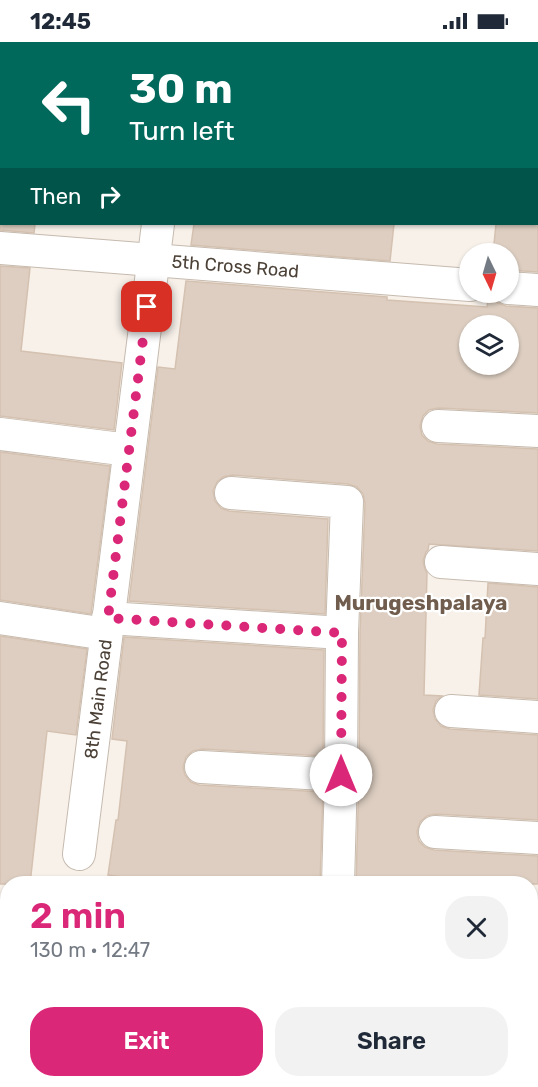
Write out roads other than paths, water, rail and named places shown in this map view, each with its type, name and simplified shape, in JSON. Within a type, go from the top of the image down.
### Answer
[{"type":"street","name":"8th Main Road","points":[[79,854],[158,225]]},
{"type":"street","name":"5th Cross Road","points":[[0,248],[459,284]]},
{"type":"street","points":[[519,289],[538,291]]},
{"type":"street","points":[[438,426],[538,431]]},
{"type":"street","points":[[0,434],[129,450]]},
{"type":"street","points":[[231,494],[347,502],[342,633],[338,876]]},
{"type":"street","points":[[441,562],[538,569]]},
{"type":"street","points":[[0,618],[107,626],[342,633]]},
{"type":"street","points":[[451,711],[538,717]]},
{"type":"street","points":[[201,767],[341,775]]},
{"type":"street","points":[[435,832],[538,838]]},
{"type":"district","name":"Murugeshpalaya","points":[[421,602]]}]
